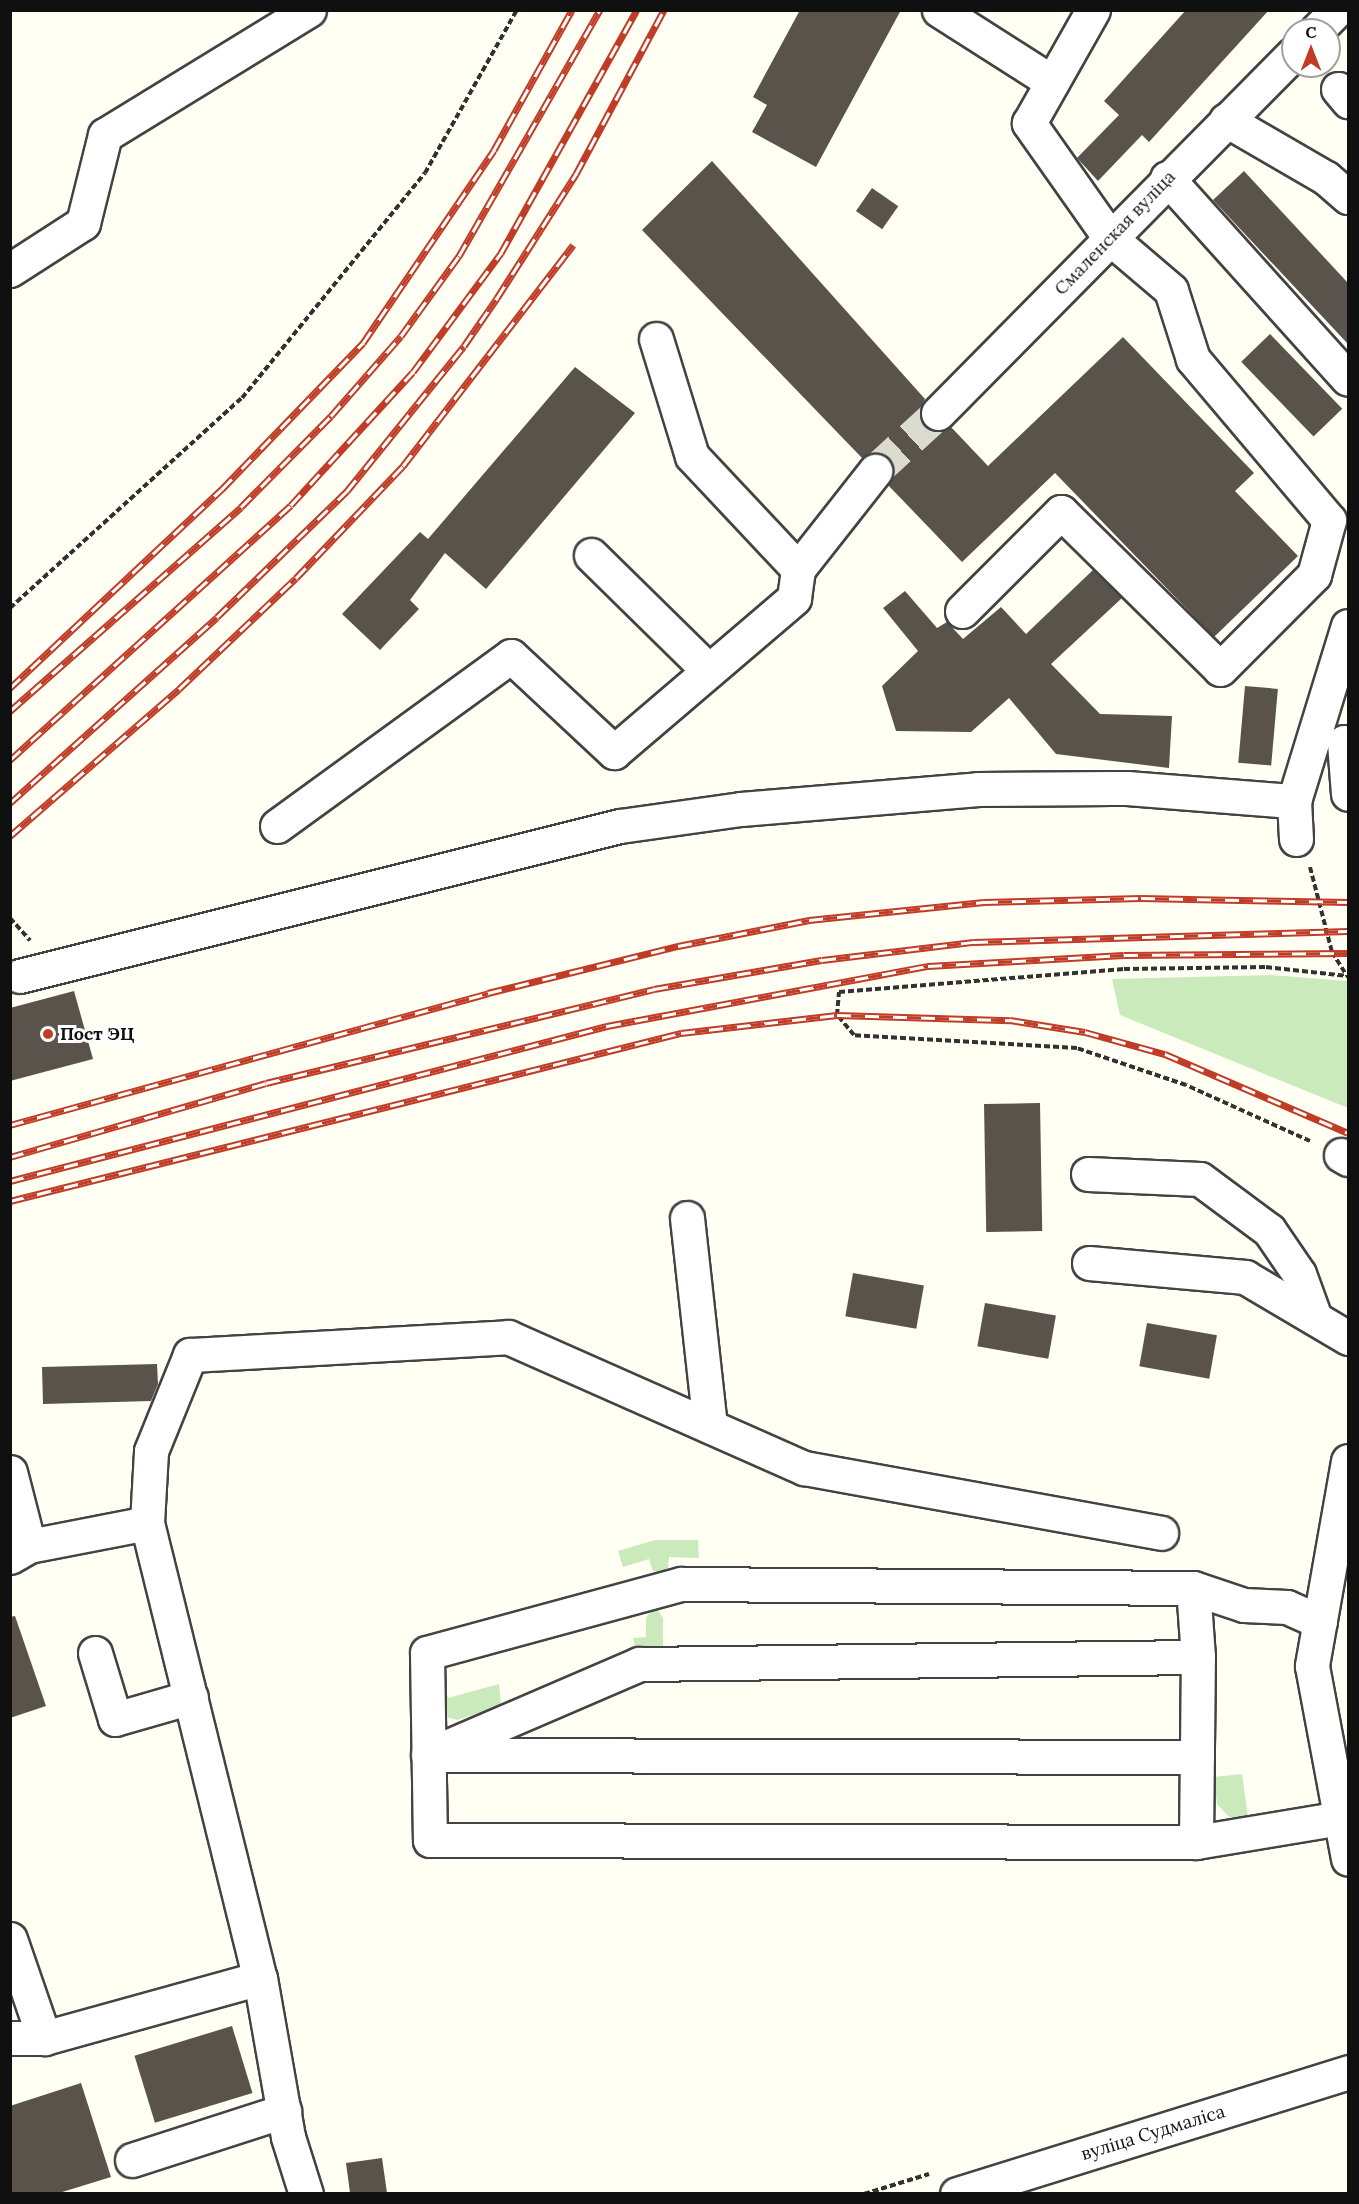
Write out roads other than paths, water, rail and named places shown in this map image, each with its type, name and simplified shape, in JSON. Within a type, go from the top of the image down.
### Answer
[{"type":"street","points":[[10,270],[83,223],[105,135],[309,10]]},
{"type":"street","points":[[939,10],[1052,82]]},
{"type":"street","points":[[962,611],[1061,512],[1220,669],[1314,576],[1329,520],[1193,359],[1171,290],[1110,238],[1029,123],[1093,10]]},
{"type":"street","name":"Смаленская вуліца","points":[[938,413],[1167,178],[1281,66]]},
{"type":"street","points":[[1226,120],[1326,178],[1348,197]]},
{"type":"street","points":[[1167,178],[1348,379]]},
{"type":"street","points":[[656,339],[692,456],[798,569]]},
{"type":"street","points":[[276,826],[511,656],[614,752],[794,598],[798,569],[875,471]]},
{"type":"street","points":[[591,555],[709,671]]},
{"type":"street","points":[[1296,839],[1294,801],[1348,626]]},
{"type":"street","points":[[1344,742],[1348,794]]},
{"type":"street","points":[[20,976],[620,826],[675,818],[978,789],[1127,788],[1294,801]]},
{"type":"street","points":[[1088,1174],[1200,1179],[1269,1230],[1299,1274],[1315,1318]]},
{"type":"street","points":[[687,1218],[710,1426]]},
{"type":"street","points":[[1089,1263],[1245,1277],[1348,1338]]},
{"type":"street","points":[[298,2186],[260,1978],[147,1523],[151,1451],[190,1355],[508,1337],[804,1468],[1161,1533]]},
{"type":"street","points":[[1348,1461],[1312,1666],[1348,1859]]},
{"type":"street","points":[[10,1472],[20,1552],[147,1523]]},
{"type":"street","points":[[1320,1622],[1287,1607],[1245,1605],[1193,1588],[681,1584],[427,1653],[430,1839],[1196,1842],[1341,1818]]},
{"type":"street","points":[[1193,1588],[1198,1657],[1196,1842]]},
{"type":"street","points":[[95,1653],[115,1719],[191,1697]]},
{"type":"street","points":[[428,1755],[639,1664],[1198,1657]]},
{"type":"street","points":[[428,1755],[1197,1757]]},
{"type":"street","points":[[10,1939],[45,2038]]},
{"type":"street","points":[[10,2038],[45,2038],[260,1978]]},
{"type":"street","name":"вуліца Судмаліса","points":[[957,2193],[1348,2073]]},
{"type":"street","points":[[132,2160],[284,2111]]},
{"type":"tunnel","points":[[875,471],[938,413]]},
{"type":"railway","points":[[10,688],[222,489],[363,343],[494,150],[572,10]]},
{"type":"railway","points":[[10,711],[241,507],[331,416],[401,336],[459,256],[600,10]]},
{"type":"railway","points":[[10,760],[291,505],[413,372],[501,253],[637,10]]},
{"type":"railway","points":[[10,803],[217,617],[347,491],[464,346],[497,298],[576,174],[664,10]]},
{"type":"railway","points":[[10,836],[179,689],[296,578],[403,466],[573,245]]},
{"type":"railway","points":[[10,1125],[488,993],[678,946],[809,920],[984,902],[1141,898],[1348,902]]},
{"type":"railway","points":[[10,1157],[266,1083],[654,989],[822,960],[974,942],[1348,931]]},
{"type":"railway","points":[[10,1181],[607,1026],[928,966],[1124,955],[1348,953]]},
{"type":"railway","points":[[10,1201],[681,1033],[837,1015],[1010,1020],[1085,1032],[1165,1054],[1348,1133]]},
{"type":"place","name":"Пост ЭЦ","points":[[48,1034]]}]
